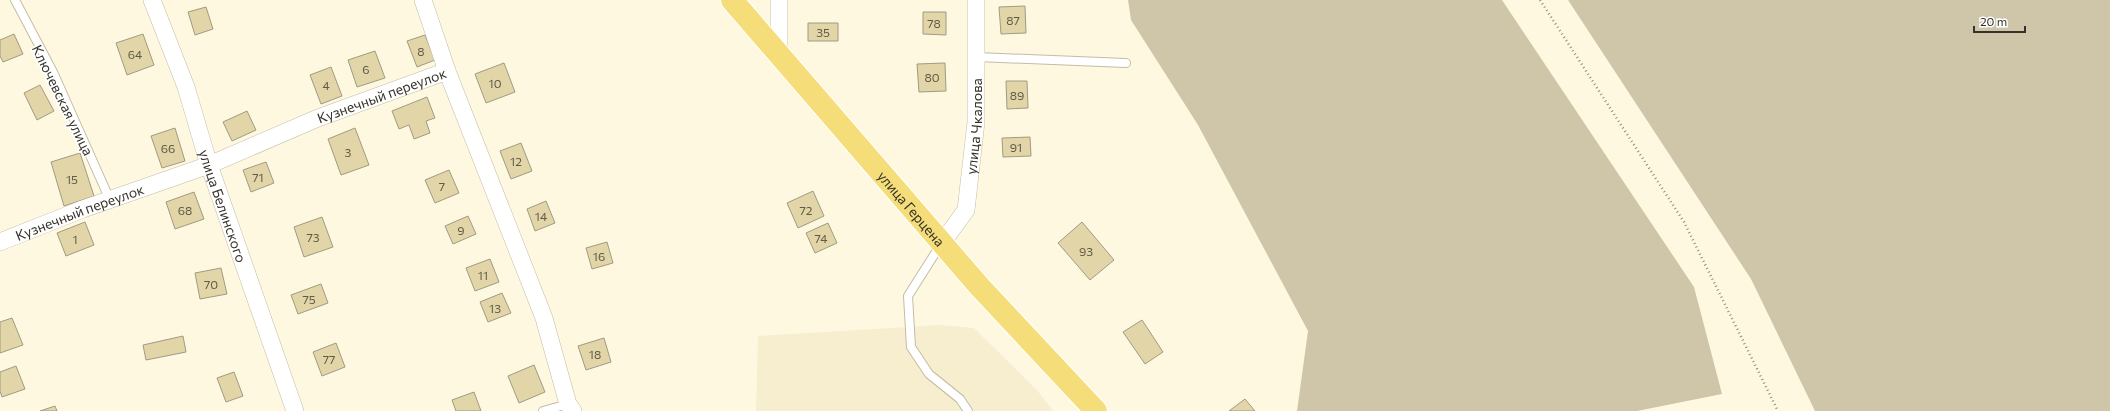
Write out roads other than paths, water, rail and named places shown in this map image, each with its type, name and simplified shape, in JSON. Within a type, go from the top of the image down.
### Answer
[{"type":"main road","name":"улица Герцена","points":[[732,0],[979,286],[1096,411]]},
{"type":"street","name":"улица Белинского","points":[[152,0],[186,87],[209,165],[295,411]]},
{"type":"street","points":[[423,0],[447,70]]},
{"type":"street","points":[[779,0],[779,56]]},
{"type":"street","name":"улица Чкалова","points":[[942,243],[966,210],[976,122],[976,0]]},
{"type":"street","name":"Кузнечный переулок","points":[[0,242],[110,200],[209,165],[318,118],[447,70],[544,318],[571,407]]},
{"type":"lane","name":"Ключевская улица","points":[[15,0],[53,72],[110,200]]},
{"type":"lane","points":[[977,57],[1126,63]]},
{"type":"lane","points":[[942,243],[908,296],[911,347],[929,374],[960,399],[968,411]]},
{"type":"lane","points":[[543,411],[571,407]]}]
